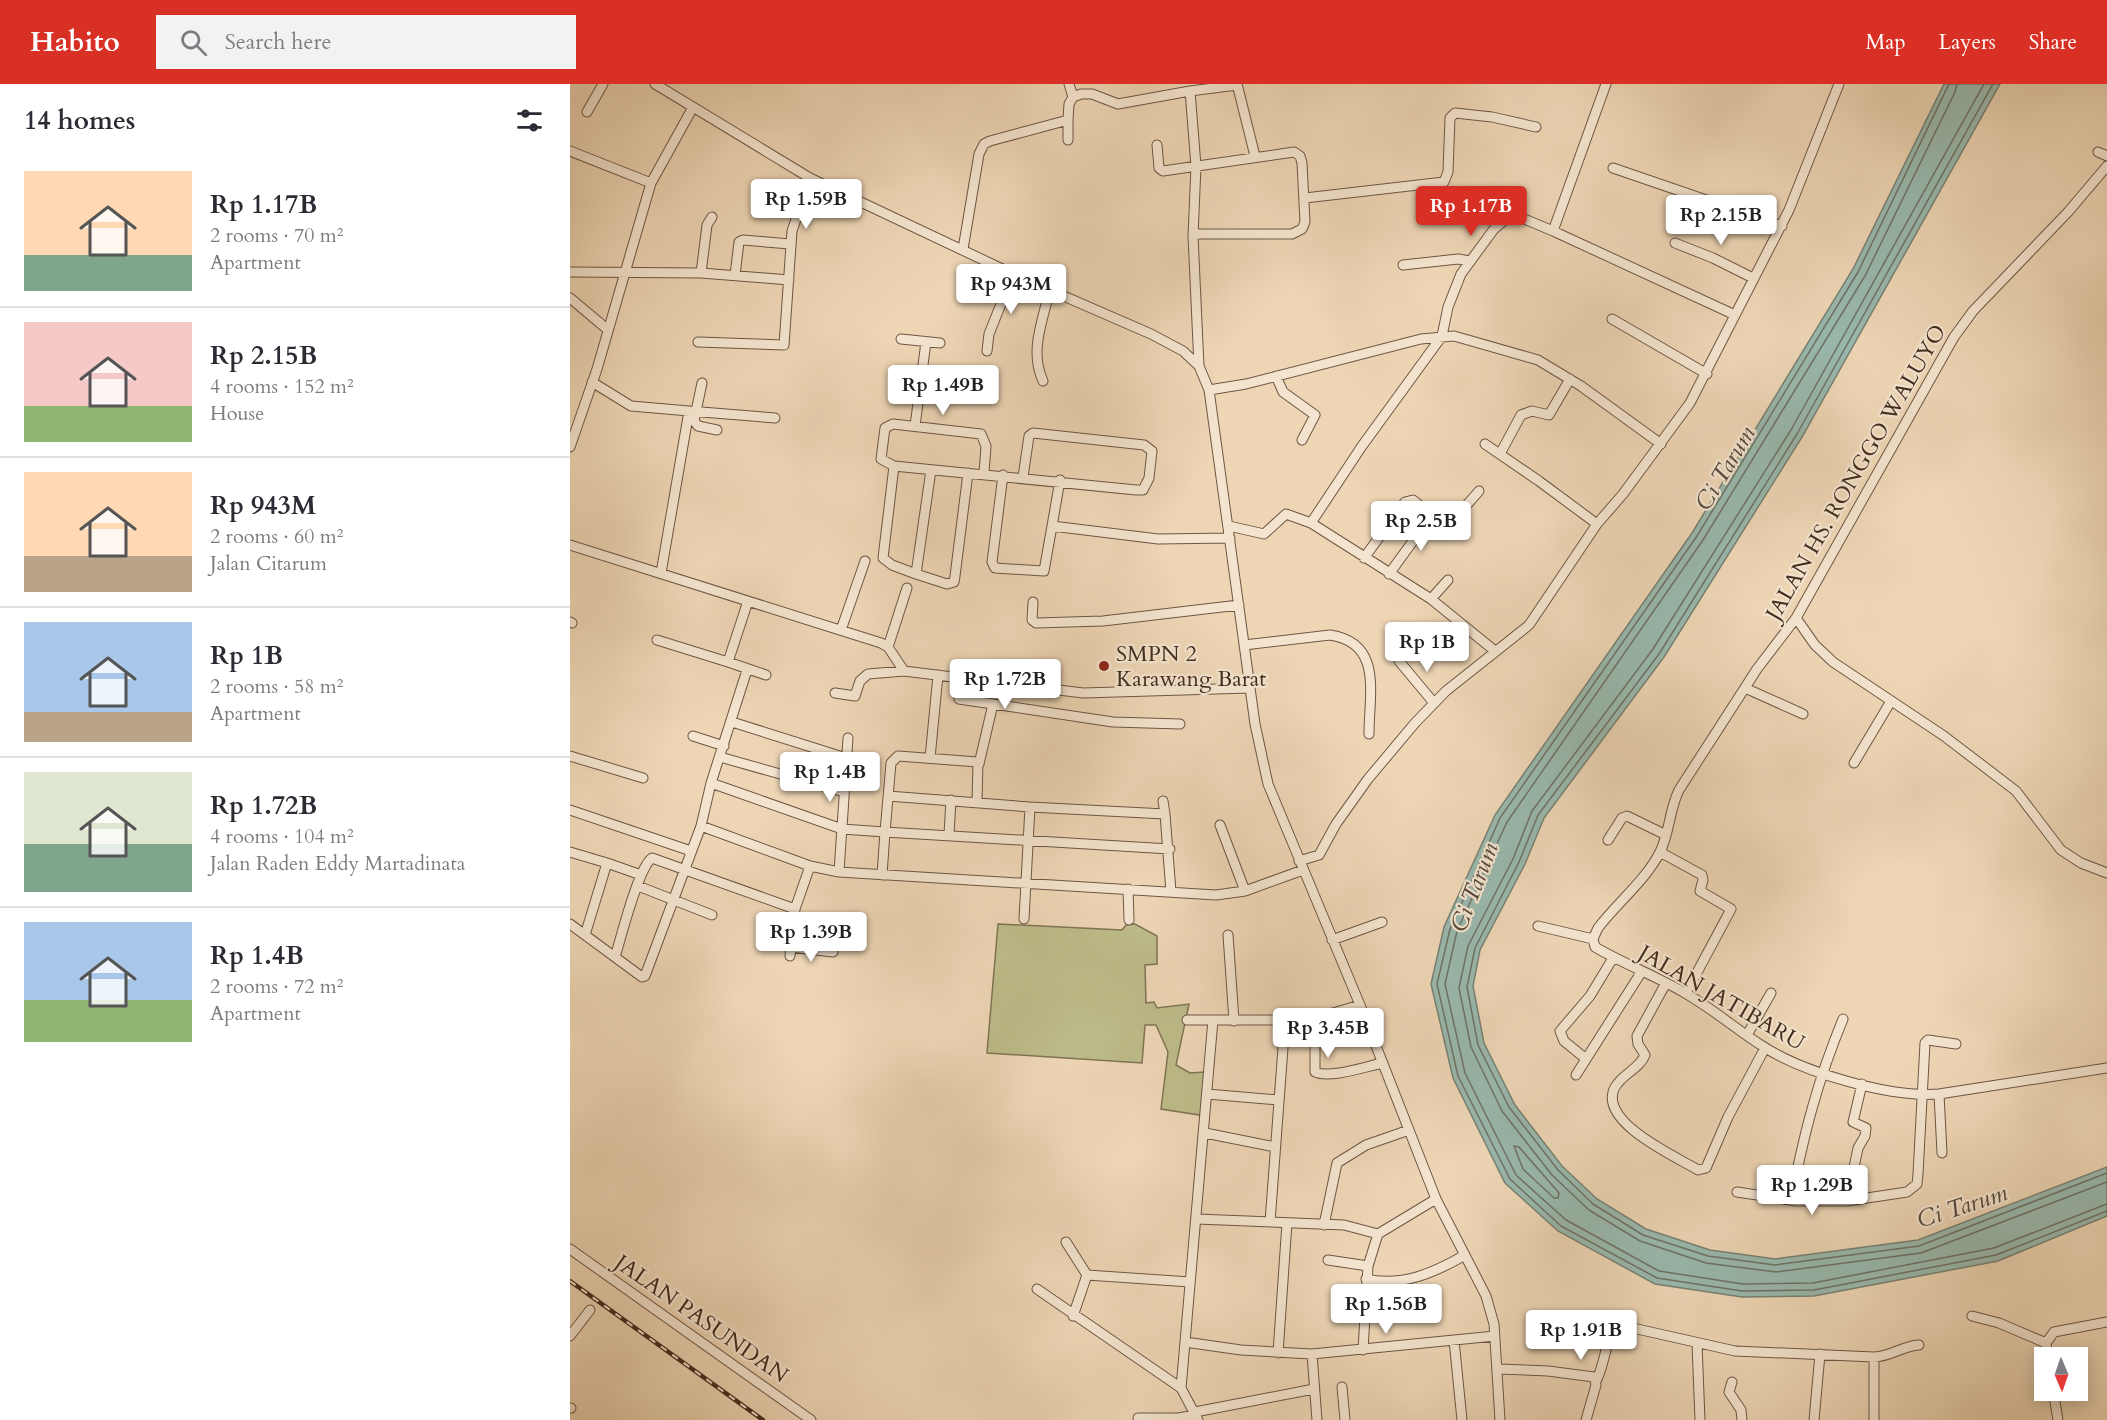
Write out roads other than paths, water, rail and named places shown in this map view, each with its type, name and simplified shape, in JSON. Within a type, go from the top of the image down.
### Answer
[{"type":"street","points":[[587,112],[603,84]]},
{"type":"street","points":[[655,84],[692,109],[810,178],[1013,274],[1151,334],[1182,351],[1199,366]]},
{"type":"street","points":[[1068,140],[1069,104],[1073,97],[1069,84]]},
{"type":"street","points":[[1553,231],[1606,84]]},
{"type":"street","points":[[701,826],[810,866],[839,872],[1128,890],[1231,894],[1245,891],[1319,855],[1336,824],[1368,779],[1434,703],[1529,625],[1597,524],[1661,444],[1707,374],[1782,226],[1839,84]]},
{"type":"street","points":[[1073,97],[1092,94],[1118,104],[1237,85],[1255,156]]},
{"type":"street","points":[[1190,91],[1196,166],[1193,236],[1199,366],[1209,390],[1250,688],[1268,784],[1360,1005],[1436,1199],[1485,1296],[1492,1316],[1495,1336],[1500,1420]]},
{"type":"street","points":[[571,444],[592,382],[651,183],[692,109]]},
{"type":"street","points":[[1305,198],[1444,182],[1448,172],[1450,118],[1455,113],[1492,117],[1536,127]]},
{"type":"street","points":[[963,249],[981,148],[990,141],[1068,120]]},
{"type":"street","points":[[1157,145],[1159,168],[1162,171],[1255,156],[1294,152],[1300,156],[1305,198],[1305,222],[1302,230],[1292,234],[1198,234],[1193,236]]},
{"type":"street","points":[[570,151],[651,183]]},
{"type":"street","name":"JALAN HS. RONGGO WALUYO","points":[[1593,939],[1598,928],[1650,868],[1660,852],[1671,808],[1679,790],[1745,688],[1796,618],[1954,337],[1973,311],[2068,212],[2107,166]]},
{"type":"street","points":[[1613,168],[1782,226]]},
{"type":"street","points":[[698,342],[784,345],[790,244],[798,207],[810,178]]},
{"type":"street","points":[[1311,523],[1362,446],[1442,336],[1454,289],[1470,261],[1502,219],[1517,216],[1736,315]]},
{"type":"street","points":[[701,273],[707,225],[712,217]]},
{"type":"street","points":[[735,275],[739,242],[743,240],[790,244]]},
{"type":"street","points":[[1675,243],[1754,278]]},
{"type":"street","points":[[1403,265],[1458,259],[1470,261]]},
{"type":"street","points":[[570,272],[701,273],[789,280]]},
{"type":"street","points":[[987,351],[989,334],[1013,274]]},
{"type":"street","points":[[1043,381],[1037,370],[1036,346],[1050,289]]},
{"type":"street","points":[[570,298],[607,329]]},
{"type":"street","points":[[1612,319],[1707,374]]},
{"type":"street","points":[[1209,390],[1442,336],[1474,340],[1531,358],[1570,379],[1661,444]]},
{"type":"street","points":[[901,339],[940,344]]},
{"type":"street","points":[[915,426],[926,342]]},
{"type":"street","points":[[1276,376],[1283,392],[1315,415],[1302,440]]},
{"type":"street","points":[[1500,454],[1521,415],[1532,411],[1550,415],[1570,379]]},
{"type":"street","points":[[592,382],[631,406],[775,418]]},
{"type":"street","points":[[661,573],[694,411],[702,383]]},
{"type":"street","points":[[694,411],[696,424],[717,430]]},
{"type":"street","points":[[984,473],[986,446],[985,438],[981,434],[893,424],[885,428],[881,459],[894,466],[932,470],[1060,480],[1143,490],[1149,478],[1152,451],[1144,445],[1032,433],[1029,436],[1023,477]]},
{"type":"street","points":[[1485,444],[1597,524]]},
{"type":"street","points":[[894,466],[883,558],[892,565],[947,584],[954,582],[968,473]]},
{"type":"street","points":[[916,574],[932,470]]},
{"type":"street","points":[[1003,475],[992,562],[995,568],[1044,571],[1060,480]]},
{"type":"street","points":[[1364,558],[1405,502],[1413,500],[1432,515],[1451,523],[1479,491]]},
{"type":"street","points":[[1229,526],[1264,534],[1283,516],[1289,514],[1311,523],[1431,599],[1495,651]]},
{"type":"street","points":[[1389,574],[1432,515]]},
{"type":"street","points":[[1052,526],[1158,539],[1230,538]]},
{"type":"street","points":[[570,545],[841,630],[888,647],[904,671]]},
{"type":"street","points":[[841,630],[865,561]]},
{"type":"street","points":[[1431,599],[1448,580]]},
{"type":"street","points":[[888,647],[907,588]]},
{"type":"street","points":[[728,662],[748,601]]},
{"type":"street","points":[[1033,602],[1032,620],[1036,623],[1103,621],[1239,605]]},
{"type":"street","points":[[1796,618],[1815,645],[1833,662],[1944,736],[2016,791],[2061,850],[2081,863],[2107,873]]},
{"type":"street","points":[[1244,645],[1330,634],[1350,640],[1359,646],[1369,666],[1369,734]]},
{"type":"street","points":[[657,640],[766,675]]},
{"type":"street","points":[[1399,662],[1434,703]]},
{"type":"street","points":[[570,924],[642,977],[645,976],[701,826],[711,783],[747,670]]},
{"type":"street","points":[[835,693],[855,696],[860,681],[868,674],[904,671],[1083,693],[1250,688]]},
{"type":"street","points":[[930,758],[938,675]]},
{"type":"street","points":[[1745,688],[1803,714]]},
{"type":"street","points":[[959,699],[1113,722],[1180,724]]},
{"type":"street","points":[[1854,763],[1891,701]]},
{"type":"street","points":[[977,801],[979,764],[993,704]]},
{"type":"street","points":[[732,722],[846,758]]},
{"type":"street","points":[[693,735],[724,746]]},
{"type":"street","points":[[839,872],[848,738]]},
{"type":"street","points":[[570,756],[643,778]]},
{"type":"street","points":[[720,757],[844,792]]},
{"type":"street","points":[[882,875],[888,796],[894,758],[973,761],[979,764]]},
{"type":"street","points":[[711,783],[842,829],[1170,849]]},
{"type":"street","points":[[888,796],[977,801],[980,804],[1165,814]]},
{"type":"street","points":[[949,834],[951,800]]},
{"type":"street","points":[[1163,801],[1170,849],[1171,892]]},
{"type":"street","points":[[1024,919],[1030,807]]},
{"type":"street","points":[[570,810],[691,851]]},
{"type":"street","points":[[1608,840],[1622,818],[1627,816],[1666,835]]},
{"type":"street","points":[[1220,825],[1245,891]]},
{"type":"street","points":[[570,852],[641,875]]},
{"type":"street","points":[[1660,852],[1702,875],[1704,880],[1700,891],[1731,909],[1686,993]]},
{"type":"street","points":[[615,957],[641,875],[647,862],[652,858],[795,909]]},
{"type":"street","points":[[585,935],[607,863]]},
{"type":"street","points":[[810,866],[795,909],[791,952],[833,952]]},
{"type":"street","points":[[638,886],[712,915]]},
{"type":"street","points":[[1128,890],[1129,920]]},
{"type":"street","points":[[1332,940],[1382,922]]},
{"type":"street","name":"JALAN JATIBARU","points":[[1538,926],[1593,939],[1595,947],[1686,993],[1765,1048],[1821,1073],[1862,1084],[1924,1096],[2107,1068]]},
{"type":"street","points":[[1228,935],[1234,1021]]},
{"type":"street","points":[[1587,1059],[1564,1041],[1560,1031],[1590,996],[1613,957]]},
{"type":"street","points":[[1576,1075],[1642,971]]},
{"type":"street","points":[[1666,983],[1637,1036],[1638,1044],[1645,1055],[1642,1061],[1624,1075],[1613,1092],[1612,1102],[1623,1122],[1642,1138],[1698,1170],[1706,1168],[1728,1117],[1765,1048]]},
{"type":"street","points":[[1747,1035],[1771,993]]},
{"type":"street","points":[[1188,1020],[1286,1021],[1330,1014],[1360,1005]]},
{"type":"street","points":[[1330,1014],[1329,1028],[1315,1035],[1315,1072],[1322,1074],[1341,1072],[1383,1063]]},
{"type":"street","points":[[1791,1200],[1821,1073],[1843,1019]]},
{"type":"street","points":[[1181,1388],[1205,1133],[1213,1020]]},
{"type":"street","points":[[1270,1222],[1286,1021]]},
{"type":"street","points":[[1737,1192],[1791,1200],[1847,1201],[1907,1192],[1917,1184],[1926,1041],[1956,1044]]},
{"type":"street","points":[[1847,1201],[1858,1148],[1866,1131],[1866,1128],[1853,1122],[1862,1084]]},
{"type":"street","points":[[1207,1094],[1280,1100]]},
{"type":"street","points":[[1939,1095],[1942,1153]]},
{"type":"street","points":[[1324,1225],[1337,1163],[1366,1145],[1409,1130]]},
{"type":"street","points":[[1205,1133],[1275,1147]]},
{"type":"street","points":[[1364,1350],[1366,1279],[1378,1234],[1436,1199]]},
{"type":"street","points":[[1197,1219],[1344,1225],[1378,1234]]},
{"type":"street","points":[[1278,1353],[1287,1223]]},
{"type":"street","points":[[1066,1242],[1087,1275]]},
{"type":"street","name":"JALAN PASUNDAN","points":[[570,1249],[812,1420]]},
{"type":"street","points":[[1366,1279],[1390,1282],[1413,1279],[1442,1268],[1465,1255]]},
{"type":"street","points":[[1328,1260],[1368,1266]]},
{"type":"street","points":[[1087,1275],[1190,1282]]},
{"type":"street","points":[[1073,1316],[1087,1275]]},
{"type":"street","points":[[1038,1289],[1073,1316],[1181,1388],[1197,1416]]},
{"type":"street","points":[[570,1336],[590,1310]]},
{"type":"street","points":[[1972,1316],[1999,1323],[2046,1343]]},
{"type":"street","points":[[2047,1347],[2050,1335],[2065,1328],[2107,1322]]},
{"type":"street","points":[[1586,1420],[1596,1381],[1606,1357],[1611,1328],[1615,1324],[1735,1351],[1874,1357],[1889,1355],[1906,1346],[1919,1345]]},
{"type":"street","points":[[1185,1342],[1278,1353],[1312,1354],[1495,1336]]},
{"type":"street","points":[[1454,1340],[1462,1420]]},
{"type":"street","points":[[1697,1344],[1696,1377],[1700,1420]]},
{"type":"street","points":[[1312,1354],[1317,1420]]},
{"type":"street","points":[[1814,1420],[1820,1354]]},
{"type":"street","points":[[1874,1357],[1874,1420]]},
{"type":"street","points":[[1498,1370],[1591,1375],[1596,1381]]},
{"type":"street","points":[[1732,1382],[1729,1392],[1740,1410],[1742,1420]]},
{"type":"street","points":[[1342,1387],[1345,1420]]},
{"type":"street","points":[[1138,1418],[1197,1416],[1314,1389]]},
{"type":"street","points":[[2055,1401],[2058,1420]]},
{"type":"water","name":"Ci Tarum","points":[[1944,84],[2000,84],[1802,437],[1664,657],[1544,818],[1525,864],[1480,950],[1473,986],[1484,1043],[1515,1105],[1562,1166],[1597,1199],[1646,1229],[1710,1250],[1775,1259],[1918,1240],[2107,1167],[2107,1216],[1998,1261],[1814,1296],[1742,1297],[1655,1284],[1558,1231],[1505,1183],[1453,1078],[1431,984],[1444,927],[1495,815],[1692,533],[1853,269]]},
{"type":"railway","points":[[570,1281],[763,1420]]},
{"type":"place","name":"SMPN 2 Karawang Barat","points":[[1104,666]]}]
